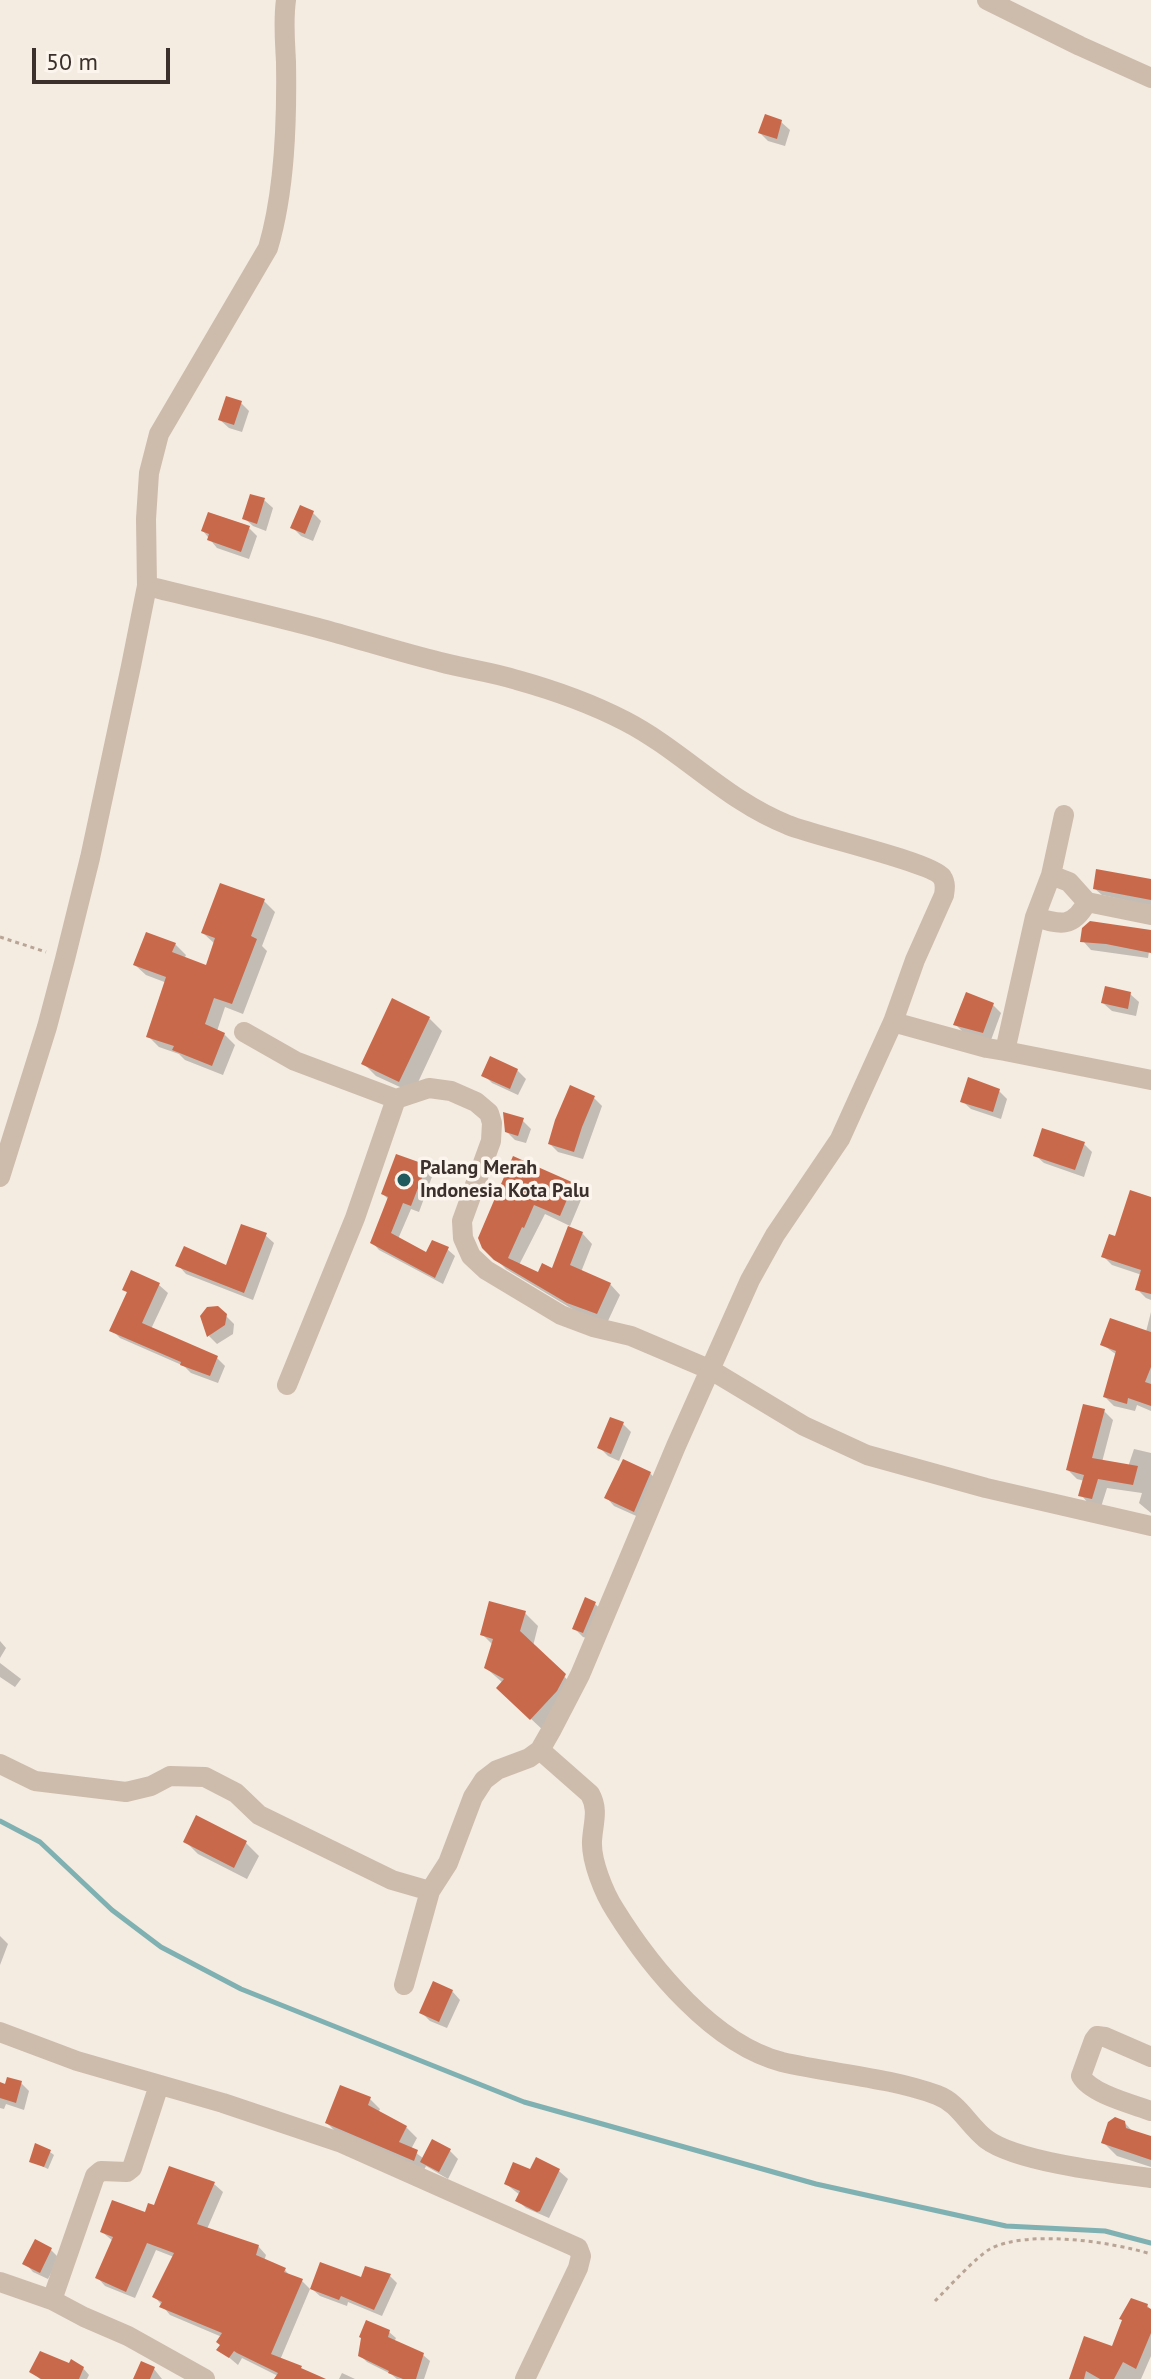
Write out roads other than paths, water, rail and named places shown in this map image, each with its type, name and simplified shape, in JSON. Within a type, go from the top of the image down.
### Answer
[{"type":"street","points":[[0,1177],[47,1027],[90,858],[147,586],[149,473],[159,434],[268,248],[276,223],[281,196],[286,63],[283,19],[286,0]]},
{"type":"street","points":[[987,0],[1151,78]]},
{"type":"street","points":[[147,586],[439,662],[517,679],[566,697],[625,721],[736,799],[763,814],[788,826],[933,871],[942,877],[946,886],[893,1022],[840,1139],[775,1235],[757,1269],[676,1446],[580,1675],[540,1750],[529,1758],[497,1770],[484,1780],[473,1797],[448,1863],[430,1891],[404,1985]]},
{"type":"street","points":[[1005,1051],[1035,917],[1051,875],[1064,815]]},
{"type":"street","points":[[1051,875],[1069,882],[1087,902],[1151,915]]},
{"type":"street","points":[[1035,917],[1053,922],[1071,922],[1080,915],[1087,902]]},
{"type":"street","points":[[893,1022],[1005,1051],[1151,1080]]},
{"type":"street","points":[[244,1032],[295,1061],[396,1099],[429,1088],[451,1091],[476,1102],[489,1113],[491,1141],[462,1221],[463,1238],[471,1256],[486,1270],[561,1315],[631,1336],[711,1370],[804,1426],[867,1455],[986,1488],[1151,1526]]},
{"type":"street","points":[[287,1385],[355,1218],[396,1099]]},
{"type":"street","points":[[540,1750],[590,1794],[595,1803],[591,1844],[600,1880],[613,1908],[666,1981],[695,2009],[741,2045],[778,2061],[907,2085],[941,2096],[955,2105],[987,2139],[1004,2149],[1057,2163],[1151,2178]]},
{"type":"street","points":[[0,1764],[35,1781],[126,1792],[151,1786],[170,1776],[205,1777],[236,1793],[259,1815],[392,1880],[430,1891]]},
{"type":"street","points":[[0,2032],[77,2061],[268,2117],[342,2143],[578,2248],[581,2256],[578,2268],[525,2379]]},
{"type":"street","points":[[1151,2057],[1097,2036],[1081,2076],[1084,2082],[1100,2091],[1151,2111]]},
{"type":"street","points":[[52,2300],[95,2176],[101,2171],[127,2172],[132,2168],[159,2085]]},
{"type":"street","points":[[0,2282],[52,2300],[128,2336],[205,2379]]},
{"type":"waterway","points":[[0,1821],[40,1842],[112,1910],[161,1947],[241,1989],[524,2102],[816,2184],[1006,2226],[1105,2231],[1151,2243]]},
{"type":"place","name":"Palang Merah Indonesia Kota Palu","points":[[404,1180]]}]
